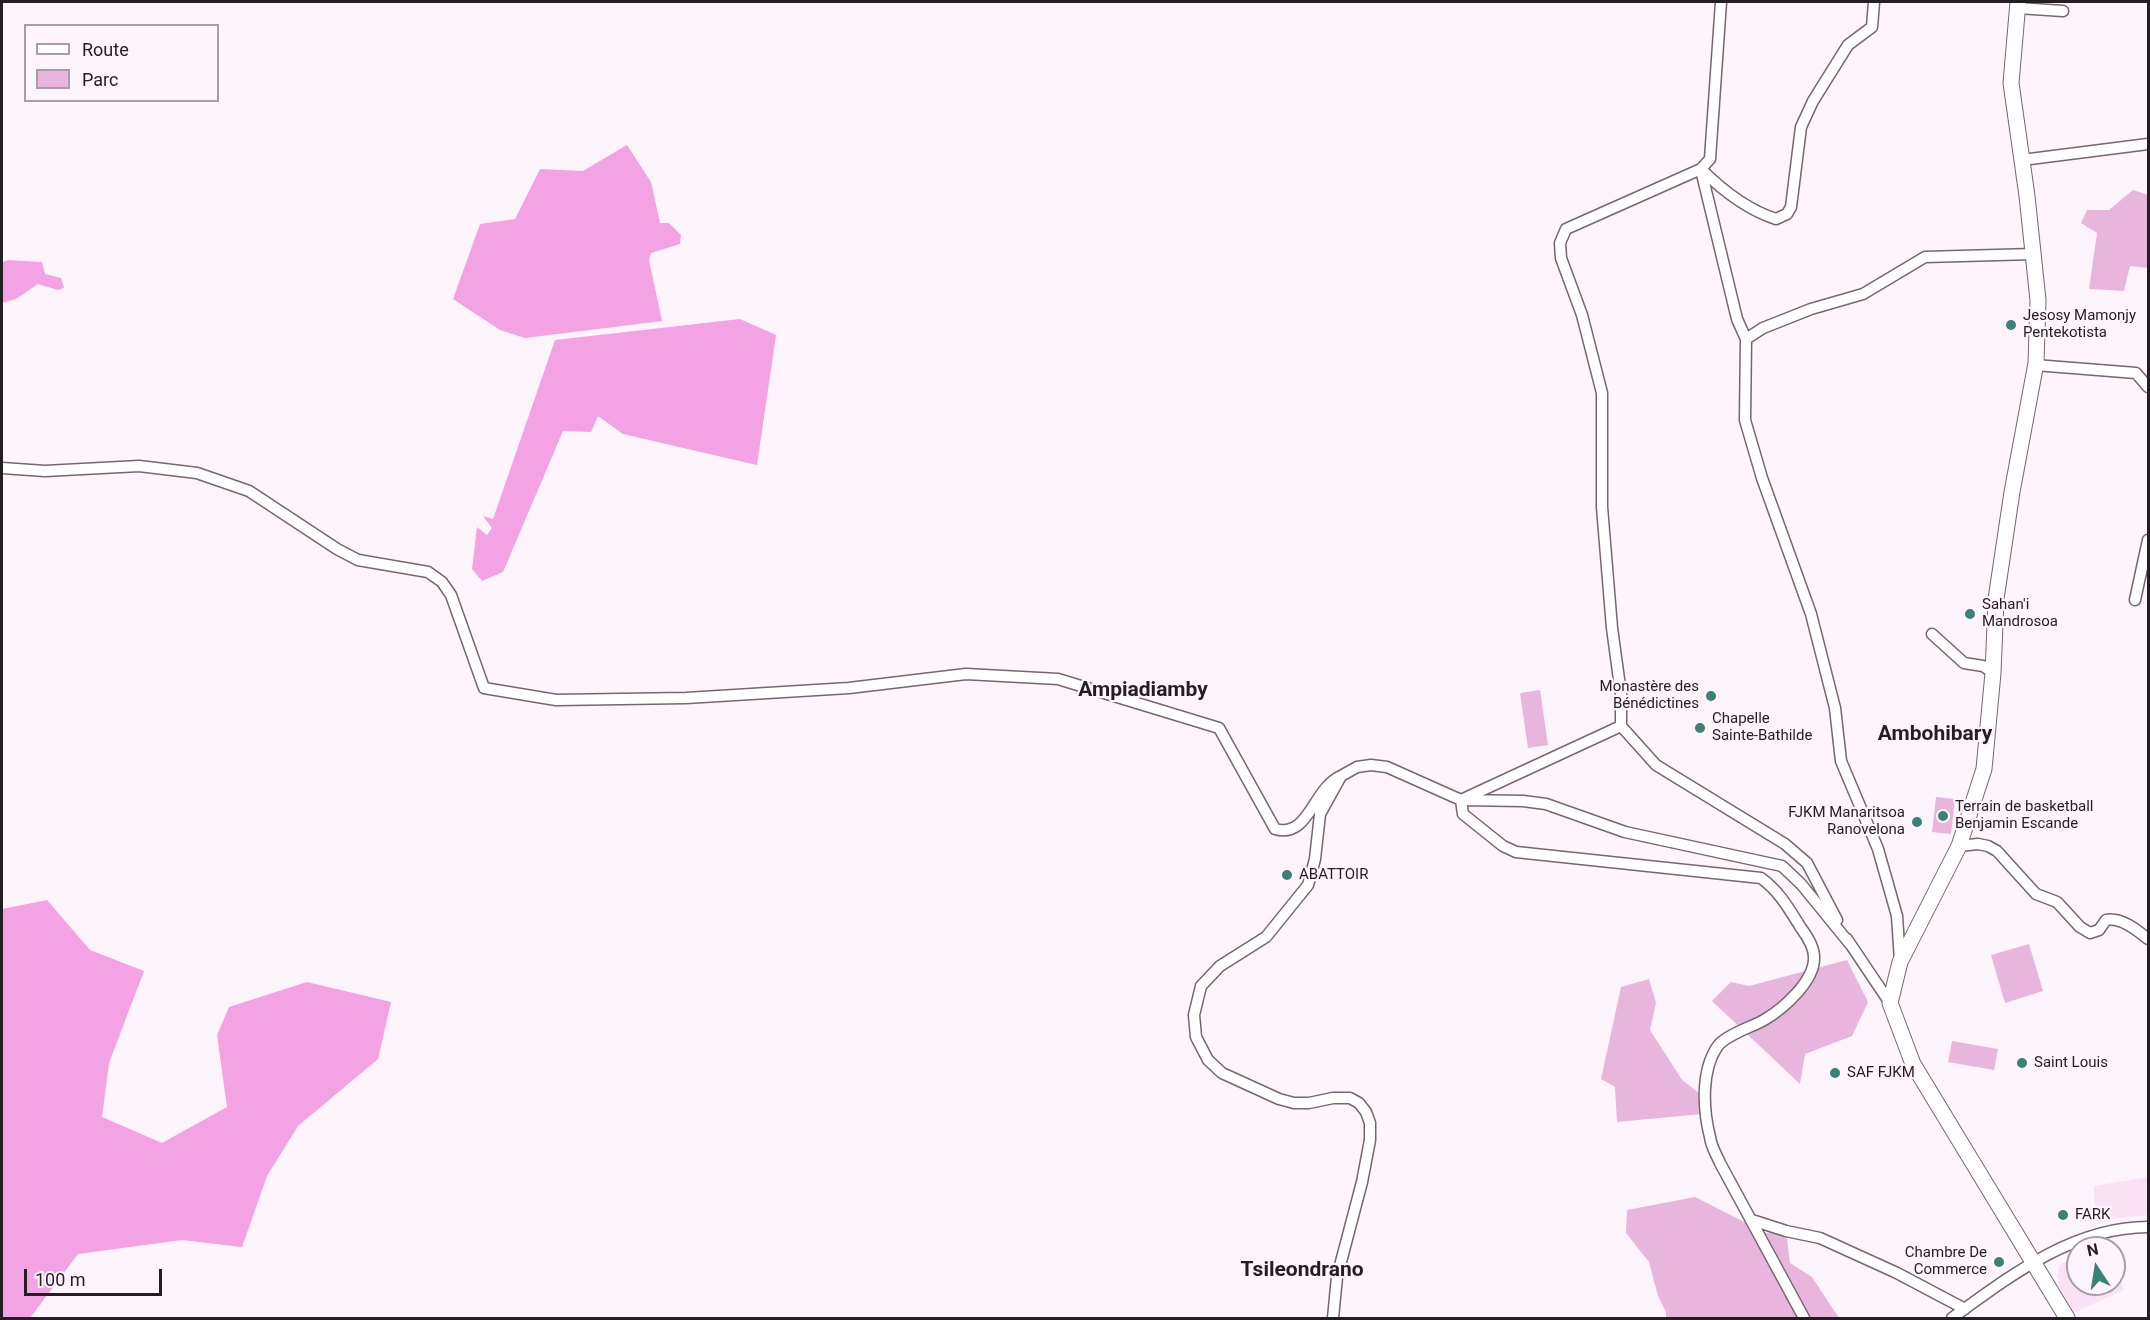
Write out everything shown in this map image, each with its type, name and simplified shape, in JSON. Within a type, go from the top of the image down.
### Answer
[{"type":"street","points":[[1721,2],[1710,159],[1701,170],[1566,229],[1560,243],[1561,258],[1582,315],[1602,393],[1602,507],[1612,628],[1621,694],[1622,726],[1656,765],[1785,844],[1807,863],[1850,944]]},
{"type":"street","points":[[1701,170],[1722,189],[1761,215],[1776,219],[1787,214],[1791,207],[1795,184],[1801,127],[1813,101],[1848,45],[1872,27],[1874,2]]},
{"type":"street","points":[[1890,1003],[1900,962],[1959,846],[1984,769],[1994,673],[1996,599],[2035,365],[2038,300],[2011,83],[2018,5],[2063,11]]},
{"type":"street","points":[[2022,160],[2148,144]]},
{"type":"street","points":[[1701,170],[1737,319],[1746,339],[1745,420],[1762,478],[1811,614],[1835,708],[1841,761],[1878,849],[1897,915],[1900,962]]},
{"type":"street","points":[[1746,339],[1763,328],[1811,309],[1863,294],[1925,256],[2033,254]]},
{"type":"street","points":[[2035,365],[2136,373],[2148,387]]},
{"type":"street","points":[[2,468],[45,471],[139,466],[197,473],[249,491],[337,549],[358,560],[428,572],[442,582],[451,595],[484,688],[567,700],[686,698],[849,688],[966,674],[1058,679],[1219,728],[1275,829],[1286,832],[1297,828],[1331,780],[1357,767],[1371,765],[1387,767],[1461,800],[1546,804],[1625,832],[1782,866],[1802,884],[1850,944],[1890,1003],[1913,1064],[2067,1318]]},
{"type":"street","points":[[2135,600],[2148,540]]},
{"type":"street","points":[[1932,634],[1964,663],[1983,666],[1994,673]]},
{"type":"street","points":[[1461,800],[1622,726]]},
{"type":"street","points":[[1333,1318],[1337,1277],[1362,1182],[1370,1140],[1370,1123],[1366,1112],[1359,1103],[1350,1098],[1333,1098],[1294,1104],[1222,1073],[1208,1060],[1196,1037],[1194,1015],[1201,986],[1220,966],[1266,937],[1308,885],[1315,859],[1320,814],[1341,776]]},
{"type":"street","points":[[1461,800],[1463,814],[1503,846],[1516,852],[1761,878],[1775,889],[1809,939],[1814,958],[1808,979],[1788,1003],[1766,1019],[1719,1044],[1711,1057],[1706,1081],[1710,1138],[1733,1188],[1804,1318]]},
{"type":"street","points":[[1959,846],[1978,844],[1997,851],[2036,894],[2056,902],[2080,927],[2090,933],[2099,930],[2106,920],[2114,919],[2135,928],[2148,939]]},
{"type":"street","points":[[1752,1220],[1786,1231],[1820,1238],[1897,1273],[1965,1309]]},
{"type":"street","points":[[1953,1318],[2032,1262],[2086,1237],[2108,1230],[2148,1227]]},
{"type":"shaded area","points":[[627,145],[651,182],[660,223],[669,223],[681,235],[680,244],[651,253],[649,260],[662,321],[525,338],[500,330],[453,299],[480,224],[515,219],[540,169],[583,171]]},
{"type":"shaded area","points":[[8,260],[42,262],[45,274],[61,278],[64,288],[58,290],[38,284],[16,299],[2,303],[2,262]]},
{"type":"shaded area","points":[[740,319],[776,335],[757,465],[623,434],[598,416],[591,432],[563,431],[503,572],[482,581],[472,569],[477,527],[487,535],[492,528],[483,516],[493,519],[555,340]]},
{"type":"shaded area","points":[[47,900],[90,950],[144,971],[109,1063],[102,1117],[162,1143],[227,1107],[217,1035],[229,1007],[307,982],[391,1002],[378,1059],[298,1126],[267,1176],[242,1247],[182,1240],[78,1254],[30,1318],[2,1318],[2,909]]},
{"type":"shaded area","points":[[2148,1177],[2148,1215],[2096,1221],[2094,1186]]},
{"type":"shaded area","points":[[2066,1262],[2066,1296],[2111,1296],[2073,1313],[2057,1282],[2061,1281],[2057,1277],[2060,1264]]},
{"type":"green space","points":[[2133,190],[2148,195],[2148,268],[2130,266],[2124,291],[2089,289],[2097,233],[2081,223],[2087,210],[2109,210]]},
{"type":"green space","points":[[1540,690],[1548,745],[1528,748],[1520,693]]},
{"type":"green space","name":"Terrain de basketball Benjamin Escande","points":[[1936,797],[1955,799],[1951,834],[1932,832]]},
{"type":"green space","points":[[2029,944],[2043,991],[2005,1003],[1991,955]]},
{"type":"green space","points":[[1847,960],[1868,1002],[1852,1036],[1805,1054],[1800,1084],[1712,1001],[1731,982],[1749,986]]},
{"type":"green space","points":[[1649,979],[1656,1003],[1650,1030],[1682,1080],[1703,1096],[1702,1114],[1617,1122],[1615,1087],[1601,1079],[1621,987]]},
{"type":"green space","points":[[1952,1041],[1998,1049],[1994,1070],[1948,1062]]},
{"type":"green space","points":[[1695,1197],[1766,1233],[1786,1231],[1790,1263],[1812,1277],[1839,1318],[1666,1318],[1649,1262],[1626,1233],[1627,1210]]},
{"type":"place","name":"Jesosy Mamonjy Pentekotista","points":[[2011,325]]},
{"type":"place","name":"Sahan'i Mandrosoa","points":[[1970,614]]},
{"type":"place","name":"Monastère des Bénédictines","points":[[1711,696]]},
{"type":"place","name":"Chapelle Sainte-Bathilde","points":[[1700,728]]},
{"type":"place","name":"Terrain de basketball Benjamin Escande","points":[[1943,816]]},
{"type":"place","name":"FJKM Manaritsoa Ranovelona","points":[[1917,822]]},
{"type":"place","name":"ABATTOIR","points":[[1287,875]]},
{"type":"place","name":"Saint Louis","points":[[2022,1063]]},
{"type":"place","name":"SAF FJKM","points":[[1835,1073]]},
{"type":"place","name":"FARK","points":[[2063,1215]]},
{"type":"place","name":"Chambre De Commerce","points":[[1999,1262]]},
{"type":"district","name":"Ampiadiamby","points":[[1143,691]]},
{"type":"district","name":"Ambohibary","points":[[1935,735]]},
{"type":"district","name":"Tsileondrano","points":[[1302,1271]]}]
